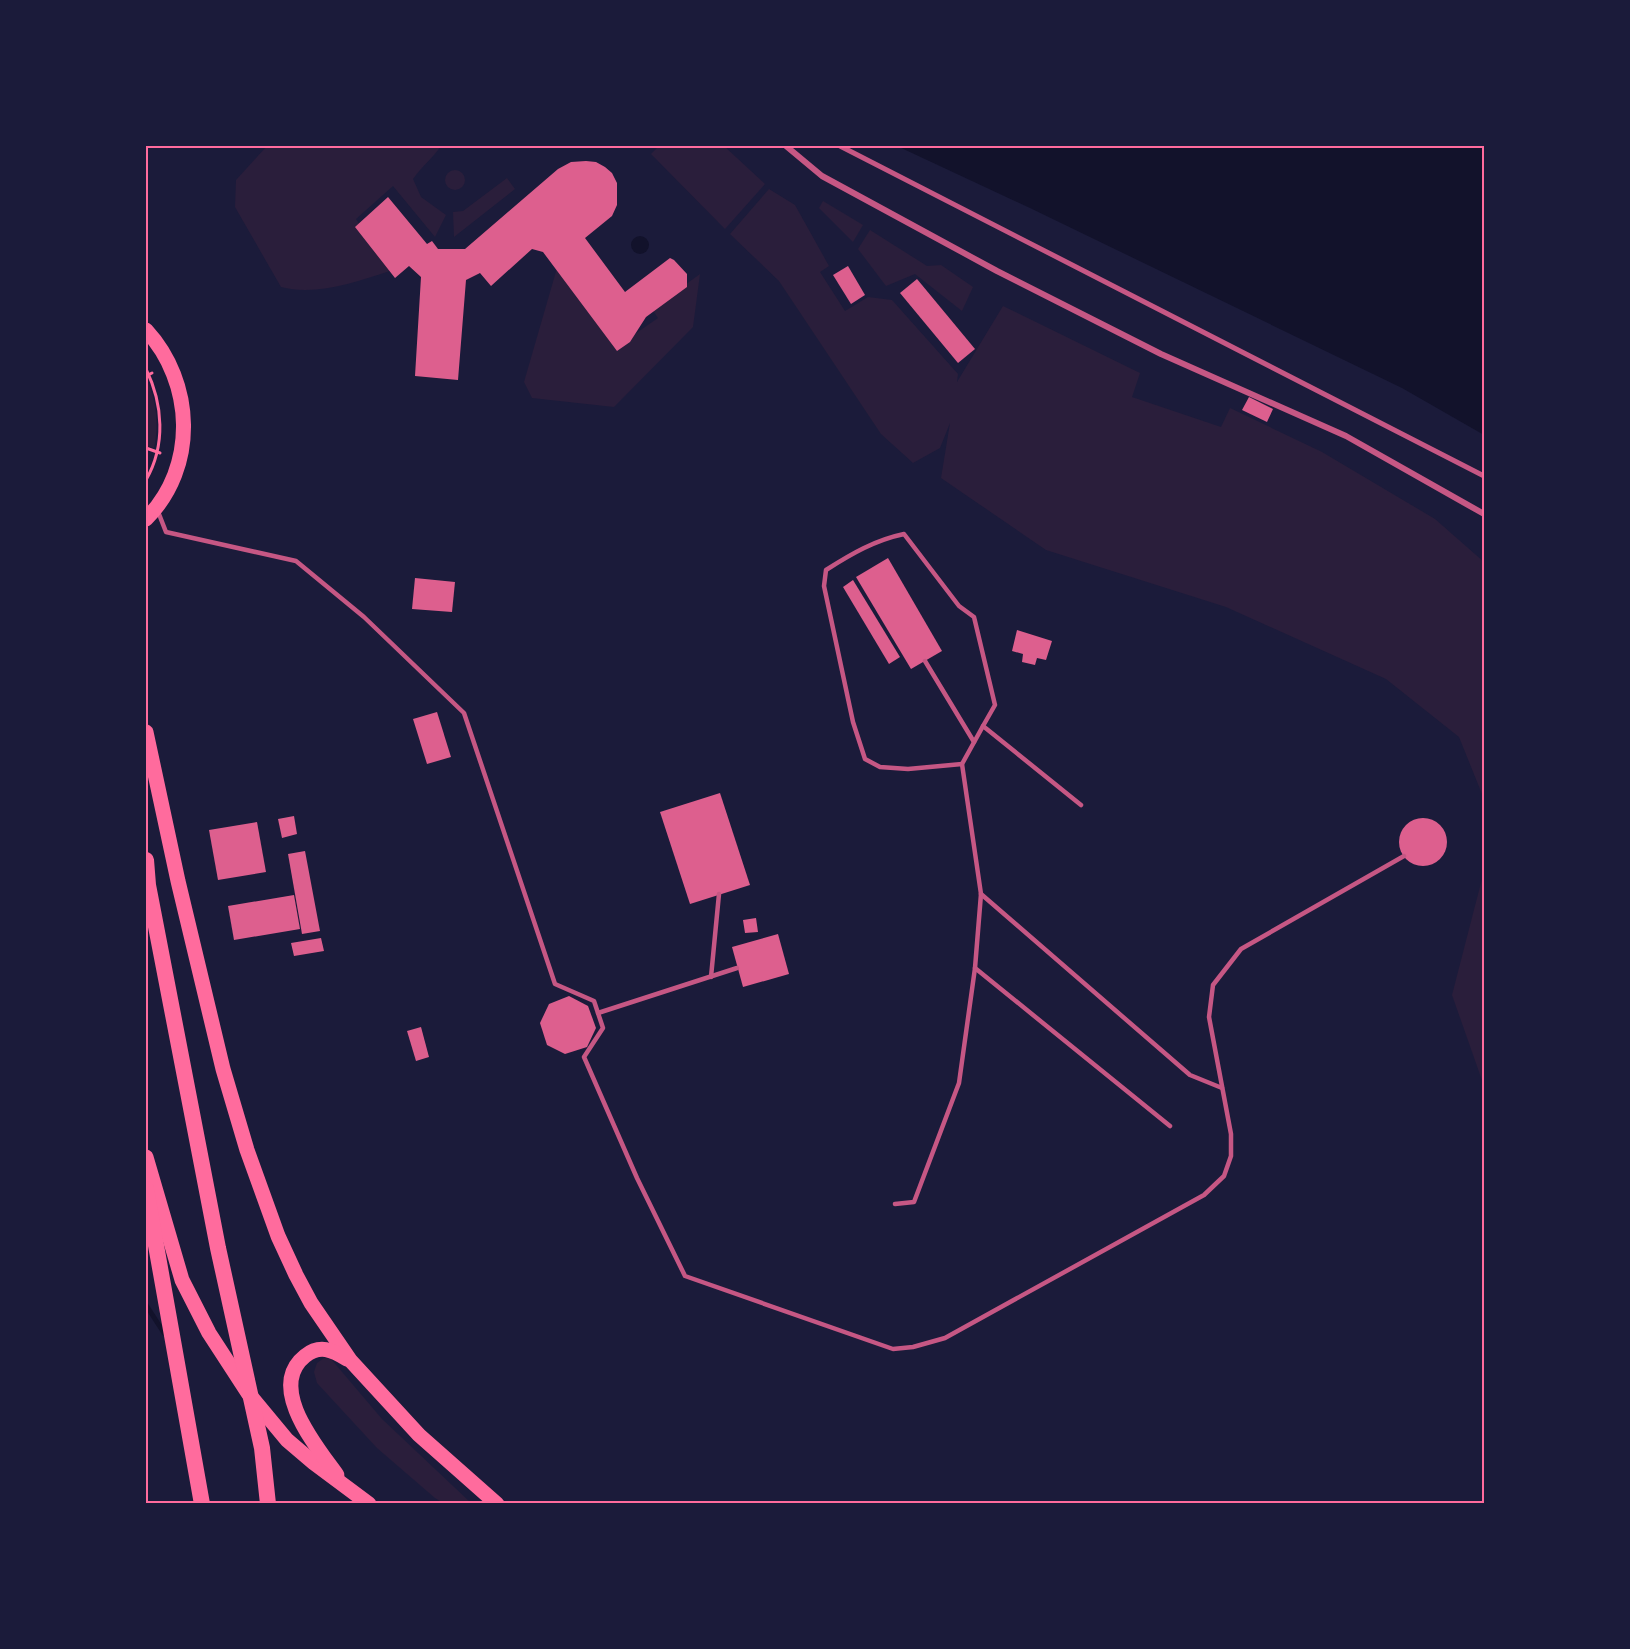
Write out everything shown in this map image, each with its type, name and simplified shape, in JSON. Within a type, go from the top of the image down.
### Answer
[{"type":"highway","points":[[146,860],[148,885],[218,1248],[262,1448],[268,1503]]},
{"type":"highway","points":[[146,1189],[202,1503]]},
{"type":"main road","points":[[146,330],[174,373],[183,410],[184,429],[177,467],[170,484],[146,519]]},
{"type":"main road","points":[[146,732],[178,881],[223,1069],[247,1150],[278,1236],[311,1303],[350,1360],[419,1435],[497,1503]]},
{"type":"main road","points":[[146,1157],[182,1280],[209,1333],[248,1393],[287,1440],[369,1503]]},
{"type":"main road","points":[[345,1486],[298,1415],[290,1386],[297,1363],[306,1354],[330,1349],[350,1360]]},
{"type":"street","points":[[786,146],[822,176],[997,271],[1161,354],[1346,436],[1485,514]]},
{"type":"street","points":[[840,146],[1485,476]]},
{"type":"lane","points":[[156,506],[166,532],[296,561],[364,617],[464,713],[555,984],[594,1001],[603,1028],[584,1057],[642,1188],[685,1276],[893,1348],[914,1347],[945,1338],[1204,1196],[1224,1176],[1231,1156],[1231,1134],[1209,1017],[1213,985],[1240,949],[1404,856]]},
{"type":"lane","points":[[895,1204],[914,1202],[959,1083],[975,968],[981,894],[962,764],[995,705],[974,617],[959,606],[904,534],[884,538],[850,554],[826,570],[824,586],[854,722],[865,759],[880,767],[908,769],[962,764]]},
{"type":"lane","points":[[925,661],[974,742]]},
{"type":"lane","points":[[982,726],[1081,805]]},
{"type":"lane","points":[[711,977],[719,894]]},
{"type":"lane","points":[[981,894],[1190,1075],[1222,1088]]},
{"type":"lane","points":[[598,1013],[737,968]]},
{"type":"lane","points":[[975,968],[1170,1126]]},
{"type":"path","points":[[146,369],[157,397],[160,413],[159,452],[146,480]]},
{"type":"path","points":[[146,448],[159,452]]},
{"type":"shaded area","points":[[267,146],[441,146],[413,179],[421,197],[446,215],[435,237],[393,186],[356,219],[390,271],[322,289],[281,287],[235,207],[236,180]]},
{"type":"shaded area","points":[[659,146],[724,146],[765,184],[725,229],[651,154]]},
{"type":"shaded area","points":[[897,146],[1484,146],[1484,435],[1402,388]]},
{"type":"shaded area","points":[[455,170],[462,173],[465,180],[462,187],[455,190],[448,187],[445,180],[448,173]]},
{"type":"shaded area","points":[[507,178],[515,189],[454,237],[453,212],[463,211]]},
{"type":"shaded area","points":[[769,189],[795,205],[829,266],[820,272],[845,311],[868,297],[892,300],[958,374],[957,382],[1003,306],[1140,373],[1132,397],[1221,427],[1230,408],[1322,452],[1435,519],[1484,562],[1484,799],[1459,737],[1386,679],[1226,607],[1046,550],[941,478],[950,423],[940,448],[913,463],[881,434],[779,281],[730,234]]},
{"type":"shaded area","points":[[823,201],[863,225],[853,242],[819,208]]},
{"type":"shaded area","points":[[870,230],[927,266],[941,265],[973,287],[962,311],[915,274],[886,286],[858,249]]},
{"type":"shaded area","points":[[636,236],[644,236],[649,241],[647,252],[636,254],[631,249],[631,241]]},
{"type":"shaded area","points":[[557,268],[622,343],[658,318],[652,309],[700,274],[693,327],[614,407],[532,398],[524,382]]},
{"type":"shaded area","points":[[146,379],[153,396],[156,413],[154,448],[147,446]]},
{"type":"shaded area","points":[[1484,871],[1484,1086],[1452,995]]},
{"type":"shaded area","points":[[324,1358],[331,1359],[382,1419],[471,1503],[443,1503],[377,1448],[317,1383],[314,1372],[317,1363]]},
{"type":"building","points":[[571,162],[596,162],[605,167],[612,173],[617,183],[617,205],[612,216],[585,238],[625,292],[670,258],[687,274],[687,287],[646,317],[630,342],[617,351],[543,252],[532,249],[491,286],[480,273],[466,280],[458,380],[415,376],[421,277],[409,266],[395,278],[355,227],[388,197],[427,244],[432,241],[438,249],[465,249],[558,169]]},
{"type":"building","points":[[848,266],[865,295],[851,304],[833,275]]},
{"type":"building","points":[[917,279],[975,349],[958,363],[900,293]]},
{"type":"building","points":[[1249,397],[1273,409],[1267,422],[1242,410]]},
{"type":"building","points":[[888,558],[942,651],[911,669],[856,577]]},
{"type":"building","points":[[415,578],[455,582],[452,612],[412,609]]},
{"type":"building","points":[[853,580],[900,657],[889,664],[843,587]]},
{"type":"building","points":[[1017,630],[1052,641],[1046,660],[1037,658],[1035,665],[1022,662],[1023,654],[1012,651]]},
{"type":"building","points":[[437,712],[451,757],[427,764],[413,719]]},
{"type":"building","points":[[720,793],[750,885],[690,904],[660,812]]},
{"type":"building","points":[[294,816],[297,834],[282,838],[278,819]]},
{"type":"building","points":[[1423,818],[1440,825],[1447,842],[1440,859],[1423,866],[1406,859],[1399,842],[1406,825]]},
{"type":"building","points":[[257,822],[266,872],[218,880],[209,830]]},
{"type":"building","points":[[305,851],[320,931],[302,934],[288,854]]},
{"type":"building","points":[[294,895],[300,929],[234,940],[228,906]]},
{"type":"building","points":[[756,918],[758,932],[745,933],[743,920]]},
{"type":"building","points":[[778,934],[789,974],[743,987],[732,947]]},
{"type":"building","points":[[321,938],[324,951],[294,956],[291,943]]},
{"type":"building","points":[[569,996],[588,1006],[596,1028],[587,1047],[565,1054],[547,1045],[540,1023],[549,1004]]},
{"type":"building","points":[[421,1027],[429,1057],[416,1061],[407,1031]]},
{"type":"waterway","points":[[146,1305],[164,1333]]}]
